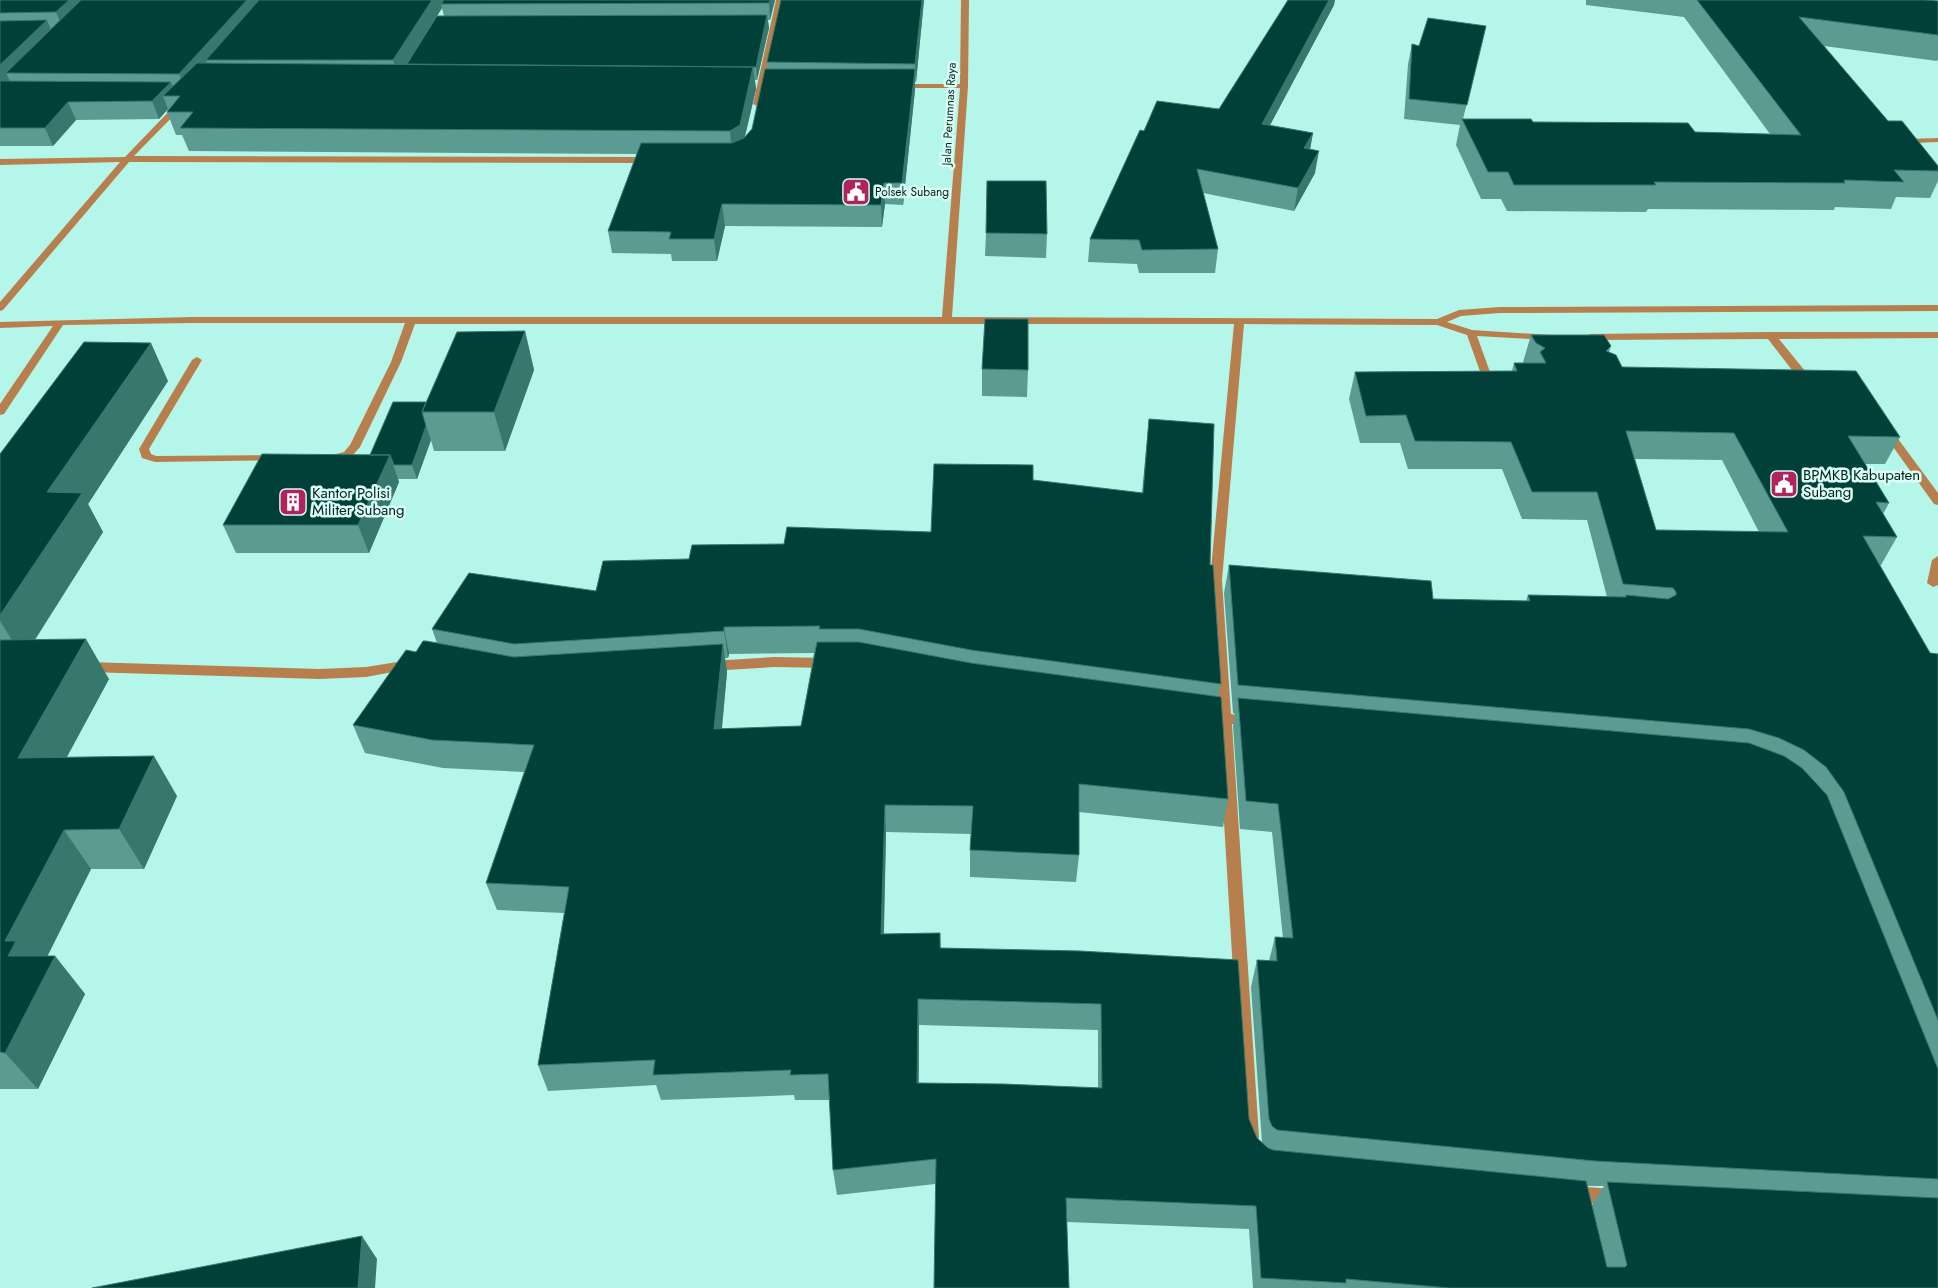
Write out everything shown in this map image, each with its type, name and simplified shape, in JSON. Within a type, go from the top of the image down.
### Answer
[{"type":"street","points":[[755,112],[780,0]]},
{"type":"street","name":"Jalan Perumnas Raya","points":[[947,319],[964,86],[964,0]]},
{"type":"street","points":[[765,24],[775,24]]},
{"type":"street","points":[[751,84],[771,84]]},
{"type":"street","points":[[895,86],[964,86]]},
{"type":"street","points":[[0,308],[127,159],[189,96]]},
{"type":"street","points":[[1919,156],[1907,141],[1938,140]]},
{"type":"street","points":[[0,162],[127,159],[655,160]]},
{"type":"street","points":[[1438,322],[1459,313],[1500,310],[1938,308]]},
{"type":"street","points":[[0,325],[60,322],[947,319],[1438,322],[1472,333],[1525,338],[1554,337]]},
{"type":"street","points":[[324,458],[348,454],[355,447],[396,362],[411,321]]},
{"type":"street","points":[[1239,321],[1221,581],[1225,719],[1246,1073],[1254,1150]]},
{"type":"street","points":[[0,412],[60,322]]},
{"type":"street","points":[[1472,333],[1486,375],[1512,375]]},
{"type":"street","points":[[1770,335],[1786,353],[1801,381],[1824,384]]},
{"type":"street","points":[[1584,337],[1933,335],[1938,347]]},
{"type":"street","points":[[197,360],[144,449],[146,456],[155,459],[285,458]]},
{"type":"street","points":[[1880,422],[1938,500]]},
{"type":"street","points":[[1933,583],[1938,560]]},
{"type":"street","points":[[698,667],[774,662],[842,663]]},
{"type":"street","points":[[70,666],[319,674],[366,672],[423,663]]},
{"type":"street","points":[[1196,715],[1264,722]]},
{"type":"street","points":[[1559,1193],[1629,1198]]},
{"type":"street","points":[[1579,1195],[1583,1214]]},
{"type":"building","points":[[0,0],[69,0],[56,12],[0,13]]},
{"type":"building","points":[[81,0],[247,0],[179,74],[6,73]]},
{"type":"building","points":[[259,0],[432,0],[393,60],[206,60]]},
{"type":"building","points":[[444,0],[770,0],[769,3],[441,4]]},
{"type":"building","points":[[781,0],[922,0],[915,64],[767,62]]},
{"type":"building","points":[[1288,0],[1329,0],[1262,124],[1313,133],[1304,148],[1319,151],[1298,188],[1197,169],[1218,249],[1142,250],[1139,240],[1090,239],[1140,130],[1144,131],[1157,101],[1219,109]]},
{"type":"building","points":[[1697,0],[1938,1],[1938,35],[1799,17],[1888,121],[1902,121],[1938,166],[1938,171],[1894,170],[1904,182],[1844,180],[1845,183],[1654,182],[1656,185],[1514,185],[1508,172],[1488,172],[1462,119],[1531,119],[1533,122],[1688,123],[1695,132],[1801,135]]},
{"type":"building","points":[[767,15],[756,67],[407,64],[437,16]]},
{"type":"building","points":[[1428,18],[1486,26],[1467,105],[1409,99],[1412,44],[1419,46]]},
{"type":"building","points":[[47,20],[0,65],[0,21]]},
{"type":"building","points":[[197,63],[753,67],[740,125],[730,131],[180,128],[193,112],[167,112],[180,96],[163,96]]},
{"type":"building","points":[[765,69],[915,69],[902,183],[884,183],[881,205],[722,204],[714,239],[669,239],[671,232],[608,231],[641,143],[732,143],[744,138],[752,129]]},
{"type":"building","points":[[0,81],[171,82],[152,101],[68,102],[45,128],[0,128]]},
{"type":"building","points":[[987,181],[1046,181],[1047,234],[986,233]]},
{"type":"building","points":[[985,319],[1028,319],[1028,370],[982,369]]},
{"type":"building","points":[[525,331],[494,412],[422,412],[457,332]]},
{"type":"building","points":[[1531,335],[1604,335],[1611,346],[1606,351],[1616,355],[1622,367],[1856,371],[1900,437],[1848,436],[1889,503],[1876,502],[1897,537],[1863,536],[1930,653],[1938,654],[1938,1020],[1844,792],[1826,767],[1804,750],[1779,738],[1749,729],[1238,685],[1229,565],[1431,581],[1433,599],[1530,601],[1528,595],[1626,597],[1626,595],[1668,599],[1676,595],[1673,588],[1623,584],[1597,492],[1532,492],[1511,442],[1415,441],[1406,415],[1366,416],[1355,372],[1517,371],[1514,363],[1546,363],[1540,352],[1545,348],[1536,343]],"holes":[[[1626,431],[1734,433],[1788,532],[1656,530]]]},
{"type":"building","points":[[84,342],[151,343],[47,492],[82,493],[0,615],[0,454]]},
{"type":"building","points":[[393,402],[426,402],[422,412],[426,426],[412,465],[394,465],[390,455],[370,455]]},
{"type":"building","points":[[1149,419],[1214,424],[1210,565],[1213,565],[1221,684],[971,650],[859,629],[819,629],[820,626],[724,627],[724,631],[514,644],[432,629],[469,573],[596,591],[603,561],[689,559],[692,545],[784,544],[787,527],[931,532],[934,464],[1033,465],[1033,480],[1143,493]]},
{"type":"building","points":[[262,454],[390,455],[358,525],[223,525]]},
{"type":"building","points":[[86,639],[18,758],[154,756],[119,829],[64,830],[5,941],[16,941],[8,956],[55,956],[5,1053],[0,1052],[0,640]]},
{"type":"building","points":[[423,641],[514,657],[723,644],[714,729],[801,726],[817,642],[859,642],[971,663],[1221,697],[1228,799],[1079,784],[1079,855],[970,850],[973,806],[885,805],[881,934],[940,933],[940,948],[1080,951],[1238,960],[1249,1119],[1257,1138],[1268,1148],[1586,1181],[1607,1267],[1625,1267],[1627,1265],[1607,1182],[1938,1198],[1938,1288],[1450,1288],[1346,1279],[1346,1283],[1261,1278],[1256,1206],[1066,1198],[1069,1288],[934,1288],[936,1159],[833,1170],[828,1074],[790,1075],[791,1070],[653,1075],[655,1060],[538,1065],[569,887],[486,883],[534,745],[432,740],[353,725],[406,650],[416,652]],"holes":[[[918,999],[1101,1004],[1102,1088],[917,1083]]]},
{"type":"building","points":[[1238,698],[1749,743],[1784,756],[1802,768],[1827,795],[1938,1069],[1938,1179],[1595,1161],[1277,1130],[1272,1126],[1269,1119],[1257,960],[1277,961],[1275,937],[1293,938],[1278,804],[1246,801]]},
{"type":"building","points":[[362,1236],[358,1288],[92,1288]]},
{"type":"place","name":"Polsek Subang","points":[[856,192]]},
{"type":"place","name":"BPMKB Kabupaten Subang","points":[[1784,484]]},
{"type":"place","name":"Kantor Polisi Militer Subang","points":[[293,502]]}]
